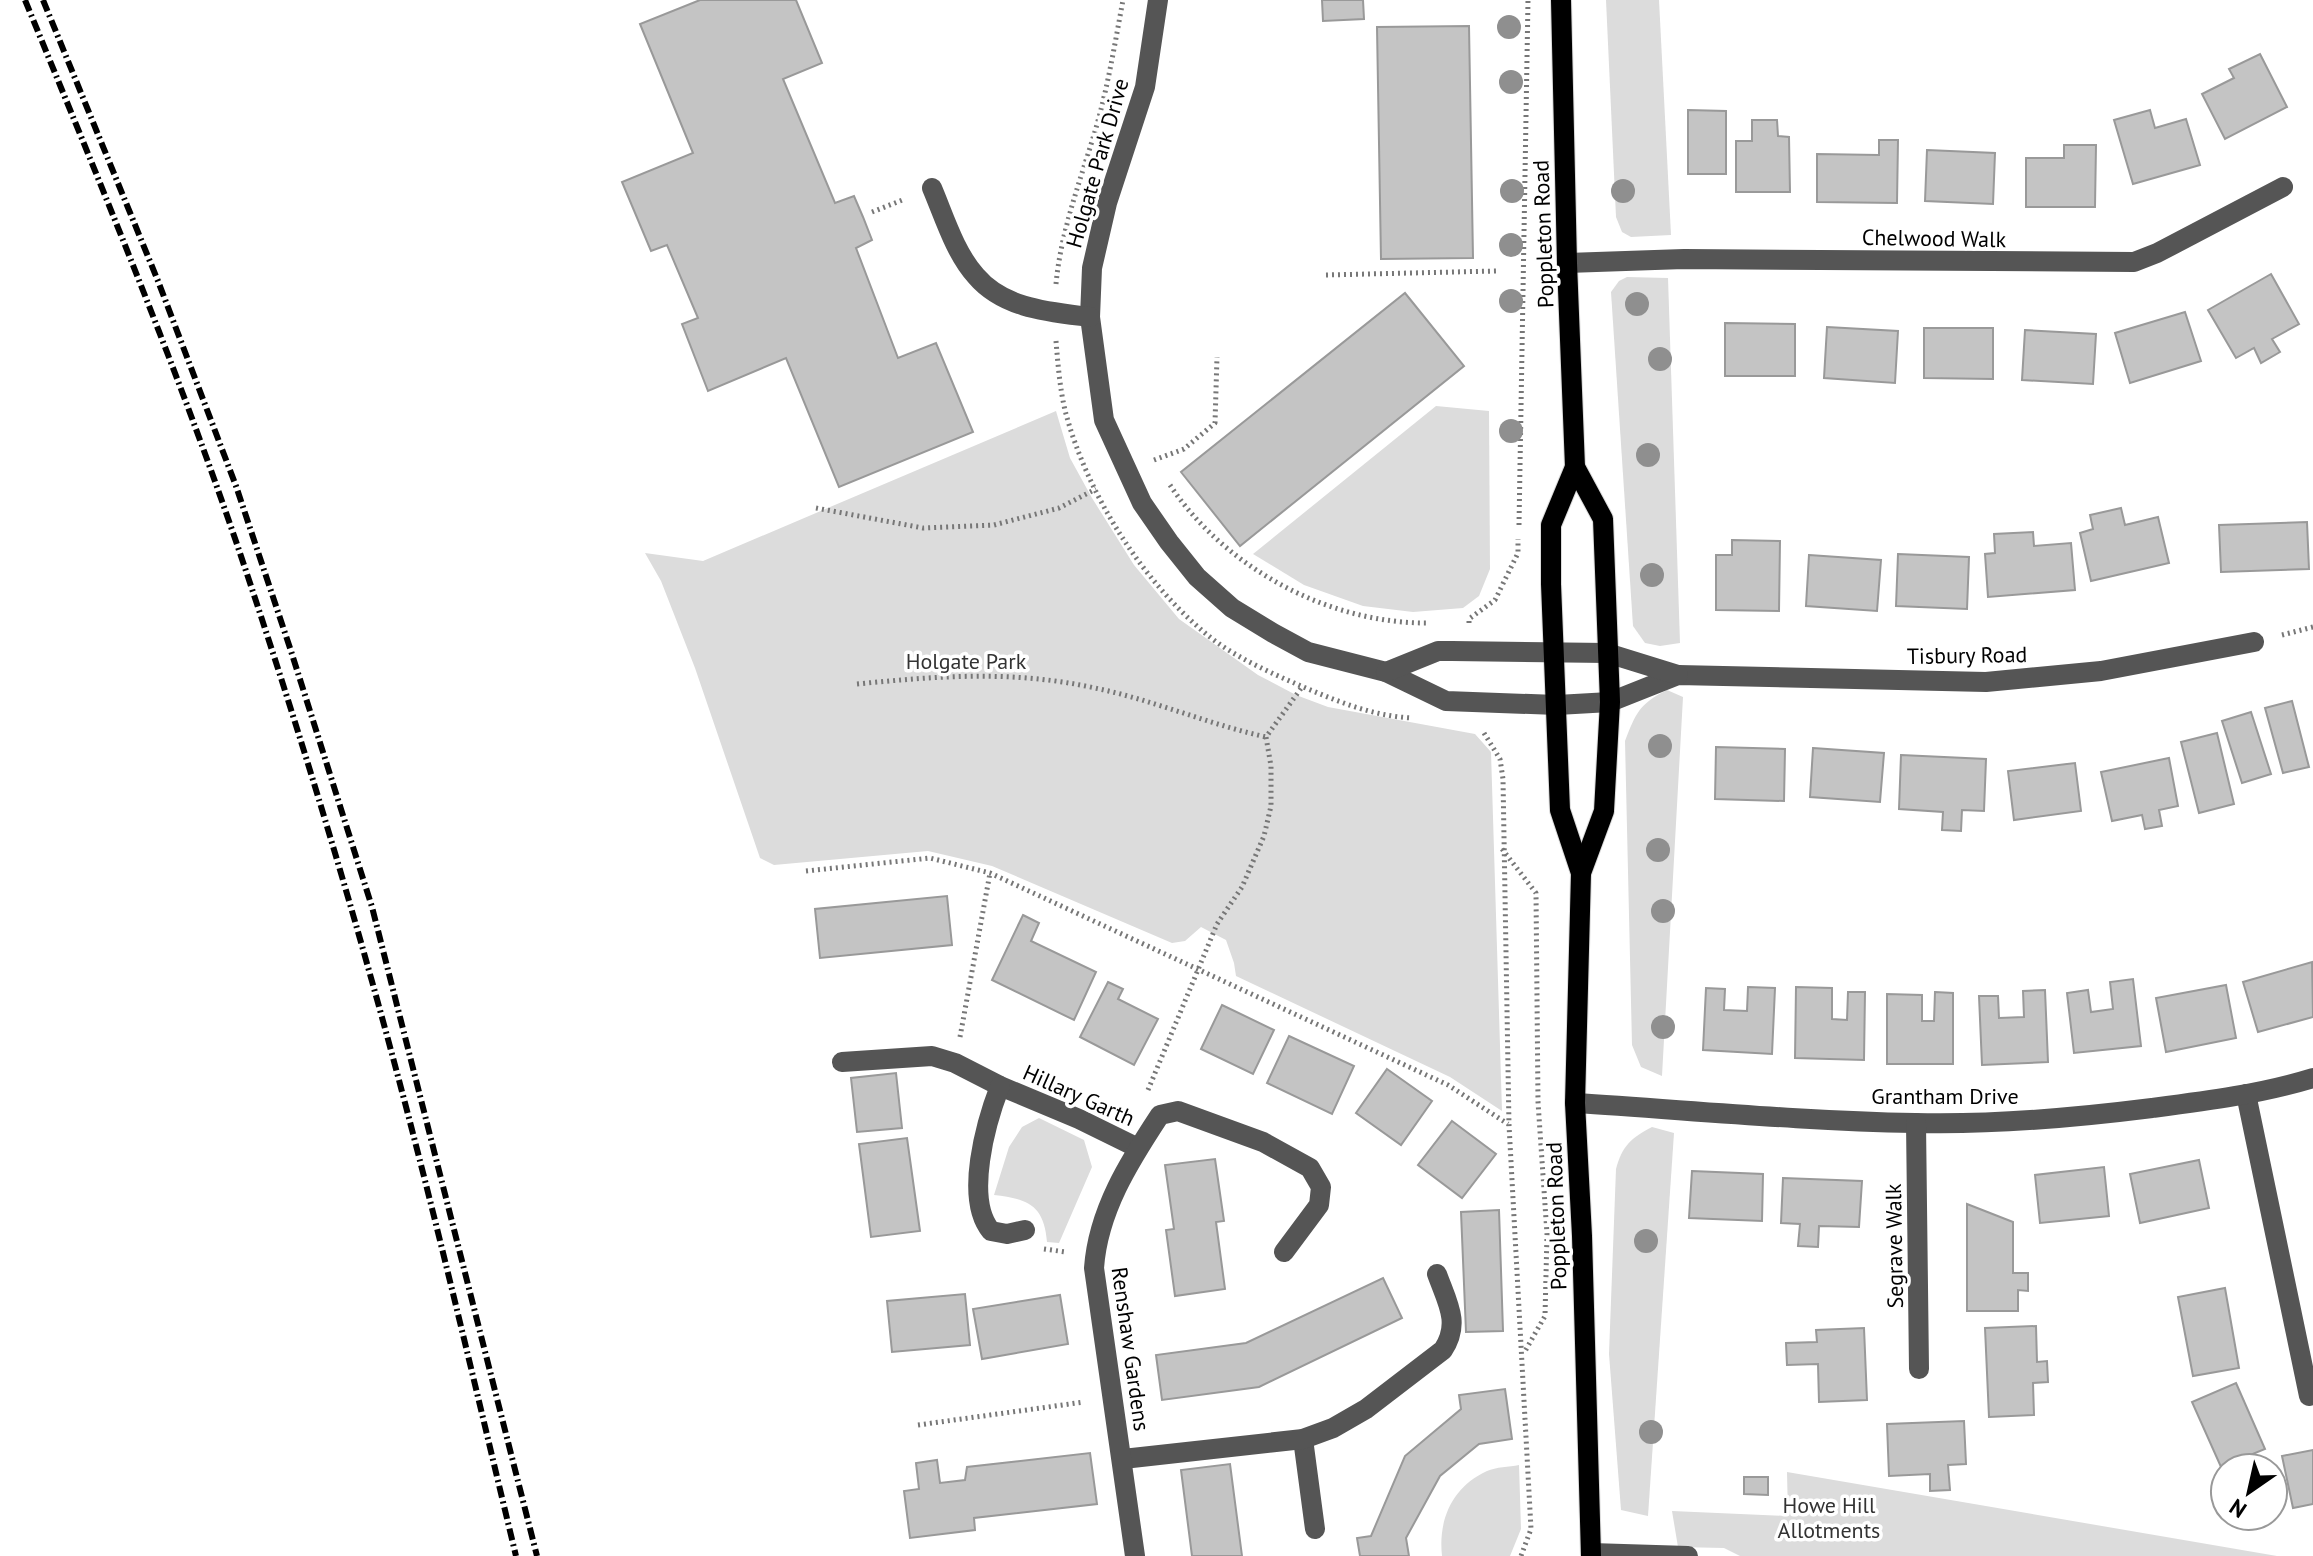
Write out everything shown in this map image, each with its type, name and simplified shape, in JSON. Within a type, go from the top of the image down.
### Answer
[{"type":"main road","name":"Poppleton Road","points":[[1561,0],[1575,467],[1551,525],[1560,810],[1581,873]]},
{"type":"main road","name":"Poppleton Road","points":[[1575,467],[1603,519],[1610,702],[1604,811],[1581,873],[1575,1103],[1591,1554]]},
{"type":"street","name":"Holgate Park Drive","points":[[1158,0],[1145,87],[1107,203],[1092,268],[1090,317],[1104,420],[1142,503],[1197,577],[1232,608],[1308,652],[1386,672],[1446,701],[1557,705],[1610,702]]},
{"type":"street","name":"Chelwood Walk","points":[[1567,263],[1684,259],[2134,262],[2283,187]]},
{"type":"street","points":[[932,188],[957,246],[976,277],[1009,301],[1053,313],[1090,317]]},
{"type":"street","name":"Tisbury Road","points":[[1554,653],[1607,653],[1678,675],[1986,682],[2101,671],[2254,642]]},
{"type":"street","points":[[1386,672],[1438,651],[1554,653]]},
{"type":"street","name":"Tisbury Road","points":[[1610,702],[1678,675]]},
{"type":"street","name":"Hillary Garth","points":[[842,1062],[932,1056],[955,1063],[1138,1148]]},
{"type":"street","name":"Grantham Drive","points":[[1575,1103],[1916,1123],[2091,1115],[2246,1094],[2313,1078]]},
{"type":"street","name":"Hillary Garth","points":[[1000,1086],[986,1122],[981,1151],[980,1211],[982,1221],[991,1231],[1007,1234],[1025,1230]]},
{"type":"street","points":[[2246,1094],[2309,1396]]},
{"type":"street","name":"Renshaw Gardens","points":[[1135,1556],[1094,1268],[1102,1218],[1138,1148],[1160,1115],[1178,1111],[1263,1142],[1310,1168],[1321,1187],[1319,1205],[1284,1252]]},
{"type":"street","name":"Segrave Walk","points":[[1916,1123],[1919,1369]]},
{"type":"street","points":[[1123,1459],[1303,1439],[1333,1428],[1366,1409],[1443,1350],[1451,1338],[1453,1320],[1437,1274]]},
{"type":"street","points":[[1303,1439],[1315,1529]]},
{"type":"street","points":[[1591,1554],[1688,1556]]},
{"type":"path","points":[[1123,0],[1110,73],[1073,198],[1057,269],[1053,313],[1066,412],[1096,489],[1123,537],[1175,605],[1207,635],[1256,665],[1302,687],[1363,710],[1416,718]]},
{"type":"path","points":[[1501,588],[1518,553],[1528,0]]},
{"type":"path","points":[[1326,275],[1496,271]]},
{"type":"path","points":[[1153,460],[1184,449],[1215,423],[1217,357]]},
{"type":"path","points":[[1148,448],[1160,470]]},
{"type":"path","points":[[1166,480],[1212,536],[1242,560],[1309,599],[1352,612],[1409,623],[1431,623]]},
{"type":"path","points":[[816,508],[923,528],[994,525],[1059,508],[1096,489]]},
{"type":"path","points":[[1456,621],[1469,619]]},
{"type":"path","points":[[857,684],[956,675],[1030,677],[1096,688],[1226,729],[1266,737]]},
{"type":"path","points":[[1147,1093],[1217,924],[1242,887],[1264,836],[1271,806],[1271,766],[1266,737],[1302,687]]},
{"type":"path","points":[[1521,1556],[1531,1529],[1509,1125],[1502,849],[1536,893],[1538,1102],[1547,1216],[1546,1303],[1545,1316],[1523,1354]]},
{"type":"path","points":[[806,871],[930,858],[990,873],[1448,1085],[1509,1125]]},
{"type":"path","points":[[955,1063],[990,873]]},
{"type":"path","points":[[1025,1230],[1036,1247],[1095,1257]]},
{"type":"path","points":[[918,1425],[1113,1398]]},
{"type":"green space","points":[[1606,0],[1659,0],[1671,235],[1631,237],[1622,232],[1616,217]]},
{"type":"green space","points":[[1627,277],[1668,278],[1680,643],[1660,646],[1645,643],[1633,626],[1611,292],[1619,281]]},
{"type":"green space","points":[[1436,406],[1489,411],[1490,569],[1479,596],[1463,608],[1413,612],[1363,606],[1304,585],[1253,554]]},
{"type":"green space","name":"Holgate Park","points":[[1056,411],[1070,458],[1092,498],[1134,565],[1179,619],[1258,675],[1296,695],[1328,707],[1475,734],[1491,752],[1502,1111],[1450,1077],[1236,976],[1226,940],[1201,927],[1185,941],[1172,943],[992,866],[928,851],[774,865],[760,858],[695,668],[661,581],[645,553],[703,561]]},
{"type":"green space","points":[[1667,690],[1683,697],[1662,1076],[1641,1067],[1632,1045],[1625,741],[1640,710]]},
{"type":"green space","points":[[1039,1118],[1084,1140],[1092,1167],[1059,1243],[1047,1242],[1042,1220],[1032,1206],[994,1195],[1009,1147],[1022,1127]]},
{"type":"green space","points":[[1652,1127],[1674,1133],[1648,1516],[1621,1510],[1609,1354],[1616,1169],[1628,1144]]},
{"type":"green space","points":[[1519,1465],[1521,1529],[1510,1556],[1442,1556],[1442,1530],[1456,1495],[1487,1471]]},
{"type":"green space","name":"Howe Hill Allotments","points":[[1787,1472],[2277,1556],[1740,1556],[1724,1548],[1678,1547],[1672,1511],[1788,1516]]},
{"type":"building","points":[[700,0],[796,0],[822,63],[783,79],[835,203],[854,196],[863,217],[872,240],[856,248],[898,358],[936,343],[973,432],[839,487],[786,358],[708,391],[682,324],[698,318],[667,245],[651,251],[622,182],[693,153],[640,24]]},
{"type":"building","points":[[1322,0],[1363,0],[1364,19],[1323,21]]},
{"type":"building","points":[[1469,26],[1473,258],[1381,259],[1377,27]]},
{"type":"building","points":[[2260,54],[2287,107],[2225,139],[2202,94],[2234,78],[2229,69]]},
{"type":"building","points":[[1688,110],[1726,111],[1726,174],[1688,174]]},
{"type":"building","points":[[2150,110],[2155,128],[2186,119],[2200,165],[2133,184],[2114,120]]},
{"type":"building","points":[[1752,120],[1777,120],[1778,136],[1789,137],[1790,192],[1736,192],[1736,141],[1752,141]]},
{"type":"building","points":[[1879,140],[1898,140],[1897,203],[1817,202],[1817,154],[1879,155]]},
{"type":"building","points":[[2064,145],[2096,145],[2095,207],[2026,207],[2026,158],[2064,158]]},
{"type":"building","points":[[1927,150],[1995,153],[1993,204],[1925,201]]},
{"type":"building","points":[[2271,274],[2299,324],[2272,339],[2280,352],[2261,363],[2254,348],[2236,358],[2208,310]]},
{"type":"building","points":[[1405,293],[1464,366],[1240,546],[1181,472]]},
{"type":"building","points":[[2185,312],[2201,361],[2130,383],[2115,333]]},
{"type":"building","points":[[1725,323],[1795,324],[1795,376],[1725,376]]},
{"type":"building","points":[[1827,327],[1898,331],[1895,383],[1824,378]]},
{"type":"building","points":[[1924,328],[1993,328],[1993,379],[1924,378]]},
{"type":"building","points":[[2025,330],[2096,334],[2093,384],[2022,380]]},
{"type":"building","points":[[2121,508],[2125,525],[2158,517],[2169,563],[2091,581],[2080,533],[2093,529],[2090,515]]},
{"type":"building","points":[[2307,522],[2309,569],[2221,572],[2219,525]]},
{"type":"building","points":[[2033,532],[2034,546],[2071,543],[2075,590],[1988,597],[1985,554],[1995,553],[1994,534]]},
{"type":"building","points":[[1732,540],[1780,541],[1779,611],[1716,610],[1716,555],[1732,555]]},
{"type":"building","points":[[1898,554],[1969,557],[1967,609],[1896,606]]},
{"type":"building","points":[[1809,555],[1881,560],[1877,611],[1806,606]]},
{"type":"building","points":[[2292,701],[2309,767],[2283,773],[2265,708]]},
{"type":"building","points":[[2251,712],[2271,774],[2242,783],[2222,721]]},
{"type":"building","points":[[2217,733],[2234,804],[2199,813],[2181,742]]},
{"type":"building","points":[[1716,747],[1785,749],[1784,801],[1715,799]]},
{"type":"building","points":[[1813,748],[1884,753],[1880,802],[1810,797]]},
{"type":"building","points":[[1901,755],[1986,759],[1984,811],[1962,810],[1961,831],[1942,830],[1943,812],[1899,809]]},
{"type":"building","points":[[2169,758],[2178,806],[2159,810],[2162,826],[2145,829],[2142,815],[2112,821],[2101,772]]},
{"type":"building","points":[[2075,763],[2081,811],[2014,820],[2008,771]]},
{"type":"building","points":[[947,896],[952,945],[820,958],[815,909]]},
{"type":"building","points":[[1023,915],[1039,923],[1031,941],[1096,972],[1074,1020],[992,980]]},
{"type":"building","points":[[2312,962],[2313,1017],[2258,1032],[2243,982]]},
{"type":"building","points":[[2133,979],[2141,1046],[2074,1053],[2067,993],[2088,990],[2091,1012],[2113,1009],[2110,982]]},
{"type":"building","points":[[1108,982],[1123,989],[1118,999],[1158,1019],[1134,1065],[1080,1037]]},
{"type":"building","points":[[2226,985],[2236,1038],[2166,1052],[2156,998]]},
{"type":"building","points":[[1748,987],[1775,988],[1772,1054],[1703,1050],[1706,988],[1725,989],[1724,1010],[1747,1011]]},
{"type":"building","points":[[1796,987],[1832,988],[1832,1019],[1847,1020],[1848,992],[1865,992],[1864,1060],[1795,1058]]},
{"type":"building","points":[[2045,990],[2048,1062],[1982,1065],[1979,996],[1998,996],[1999,1018],[2024,1017],[2023,991]]},
{"type":"building","points":[[1935,992],[1953,993],[1953,1064],[1887,1064],[1887,994],[1922,995],[1922,1021],[1934,1021]]},
{"type":"building","points":[[1222,1005],[1274,1030],[1253,1074],[1201,1049]]},
{"type":"building","points":[[1289,1036],[1354,1066],[1332,1114],[1267,1083]]},
{"type":"building","points":[[1387,1069],[1432,1101],[1401,1145],[1356,1113]]},
{"type":"building","points":[[896,1073],[902,1128],[857,1132],[851,1078]]},
{"type":"building","points":[[1452,1121],[1496,1154],[1462,1198],[1418,1165]]},
{"type":"building","points":[[907,1138],[920,1231],[871,1237],[859,1144]]},
{"type":"building","points":[[1215,1159],[1224,1221],[1216,1222],[1225,1289],[1175,1296],[1166,1230],[1174,1229],[1165,1165]]},
{"type":"building","points":[[2199,1160],[2209,1208],[2140,1223],[2130,1174]]},
{"type":"building","points":[[2104,1167],[2109,1216],[2040,1223],[2035,1175]]},
{"type":"building","points":[[1692,1171],[1763,1174],[1762,1221],[1689,1218]]},
{"type":"building","points":[[1783,1178],[1862,1181],[1859,1227],[1819,1226],[1818,1247],[1798,1246],[1800,1224],[1781,1223]]},
{"type":"building","points":[[1967,1204],[2013,1222],[2013,1273],[2028,1273],[2028,1291],[2018,1290],[2018,1311],[1967,1311]]},
{"type":"building","points":[[1499,1210],[1503,1331],[1466,1332],[1461,1212]]},
{"type":"building","points":[[1383,1278],[1402,1318],[1259,1387],[1162,1400],[1156,1355],[1246,1343]]},
{"type":"building","points":[[2225,1288],[2239,1368],[2193,1376],[2178,1297]]},
{"type":"building","points":[[965,1294],[970,1345],[892,1352],[887,1301]]},
{"type":"building","points":[[1060,1295],[1068,1344],[982,1359],[973,1309]]},
{"type":"building","points":[[2036,1326],[2037,1362],[2047,1361],[2048,1382],[2033,1383],[2034,1415],[1989,1417],[1985,1328]]},
{"type":"building","points":[[1864,1328],[1867,1400],[1819,1402],[1818,1364],[1787,1365],[1786,1343],[1817,1342],[1816,1330]]},
{"type":"building","points":[[2236,1383],[2265,1449],[2258,1452],[2214,1452],[2192,1402]]},
{"type":"building","points":[[1505,1389],[1512,1439],[1479,1444],[1440,1476],[1406,1538],[1409,1556],[1360,1556],[1357,1538],[1371,1536],[1405,1456],[1461,1409],[1459,1395]]},
{"type":"building","points":[[1964,1421],[1966,1464],[1948,1465],[1950,1490],[1930,1491],[1930,1474],[1889,1476],[1887,1424]]},
{"type":"building","points":[[2313,1450],[2313,1504],[2293,1508],[2289,1489],[2289,1455]]},
{"type":"building","points":[[1090,1453],[1097,1504],[974,1518],[975,1530],[910,1538],[904,1491],[919,1489],[916,1463],[937,1460],[940,1483],[965,1480],[967,1467]]},
{"type":"building","points":[[1230,1464],[1242,1556],[1192,1556],[1181,1470]]},
{"type":"building","points":[[1744,1477],[1768,1477],[1768,1495],[1744,1494]]},
{"type":"railway","points":[[25,0],[196,429],[294,719],[400,1084],[516,1556]]},
{"type":"railway","points":[[43,0],[158,281],[236,486],[291,651],[372,907],[537,1556]]}]
